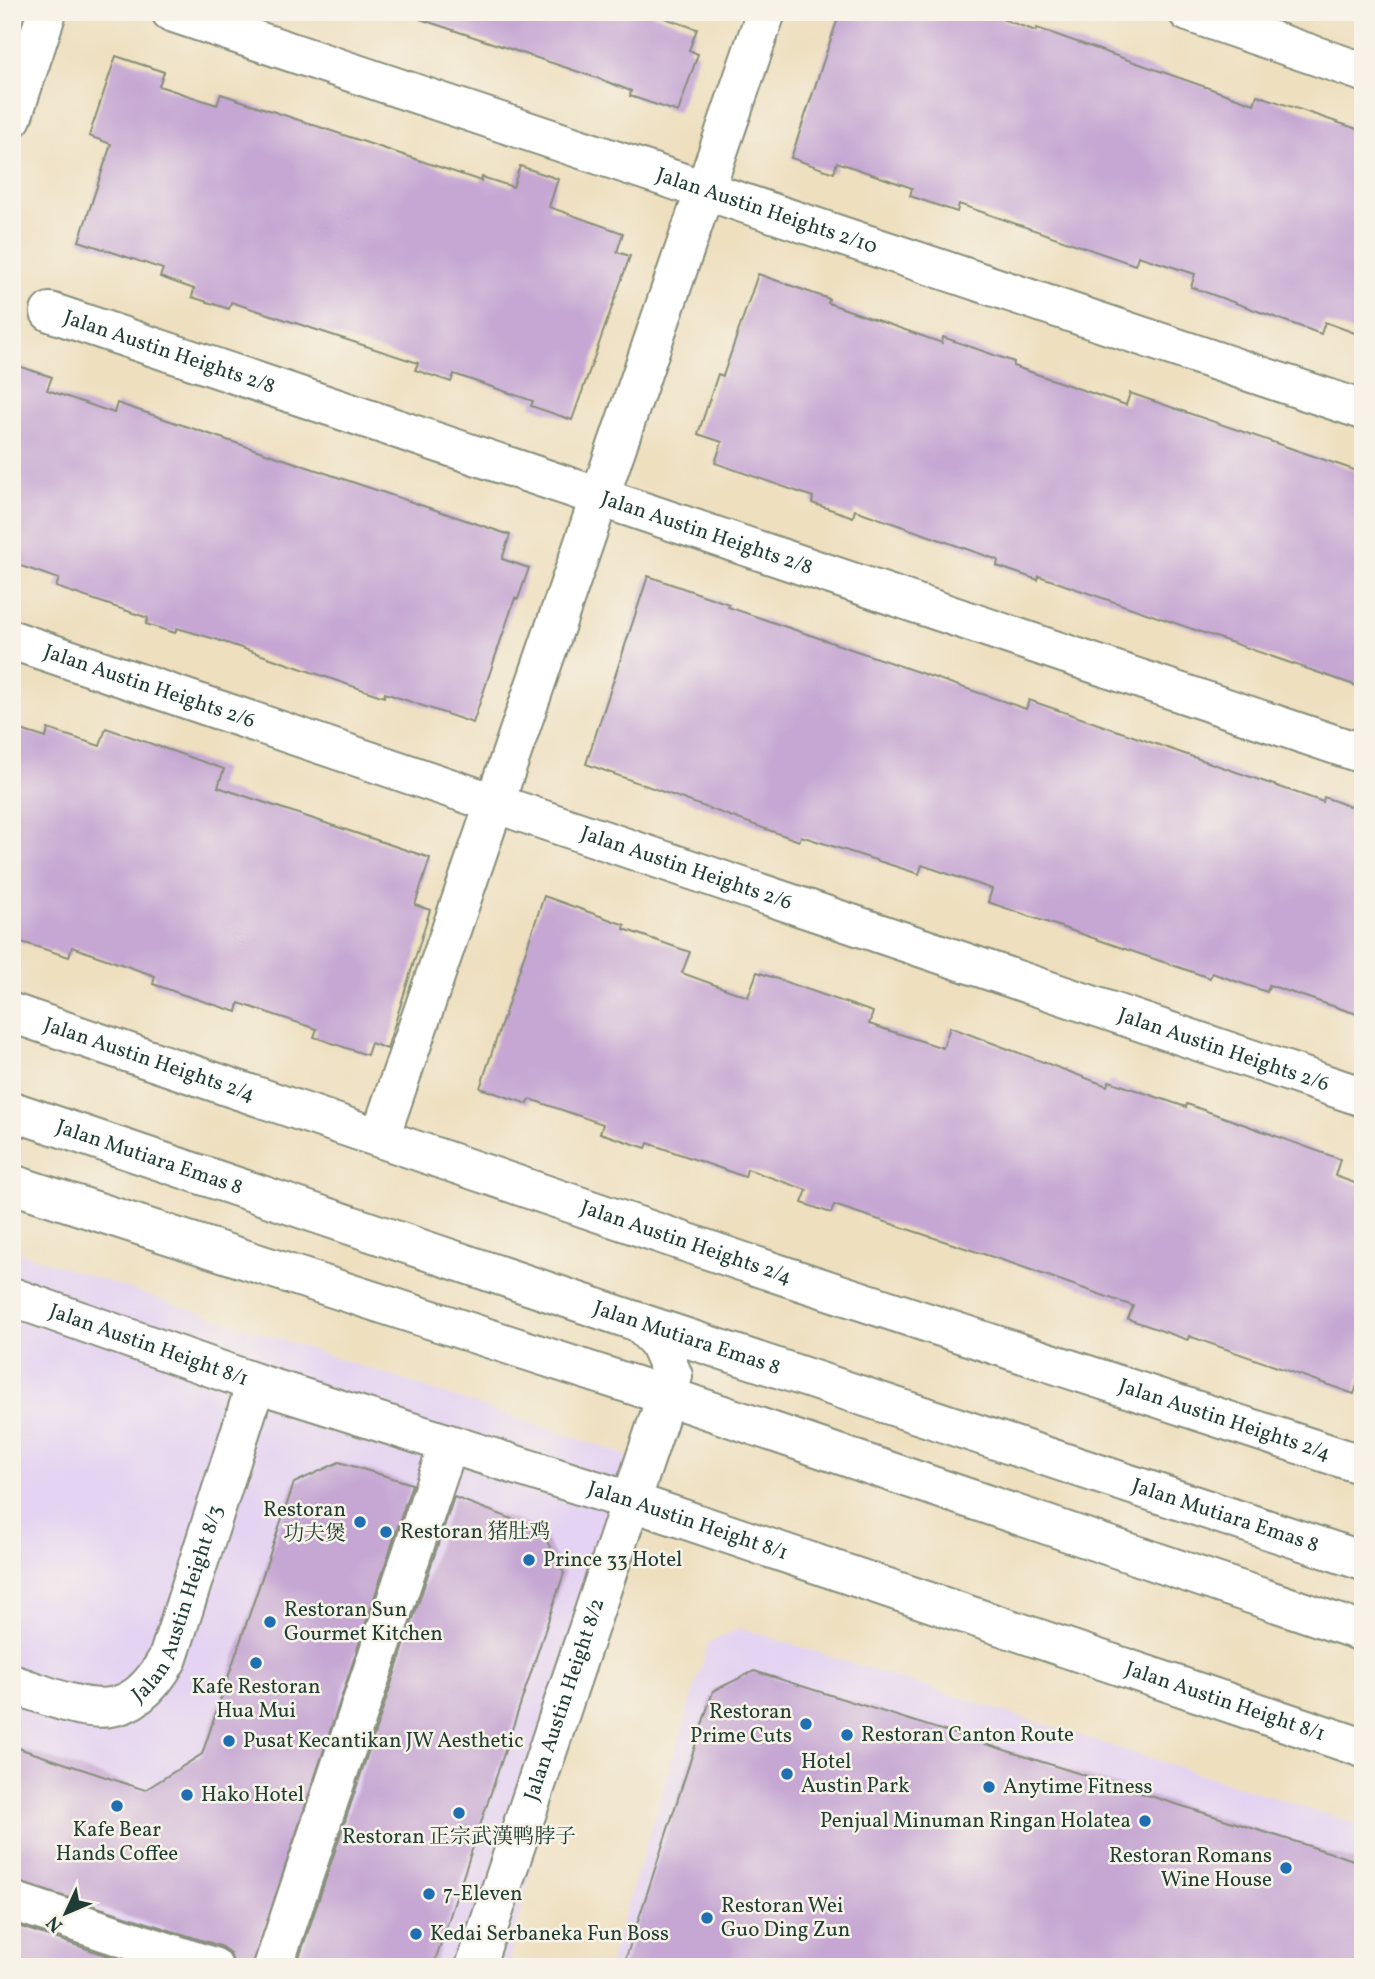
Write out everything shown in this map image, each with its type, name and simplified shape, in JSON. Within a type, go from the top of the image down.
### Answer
[{"type":"street","points":[[12,118],[47,12]]},
{"type":"street","name":"Jalan Austin Heights 2/10","points":[[171,12],[1363,410]]},
{"type":"street","points":[[380,1138],[766,12]]},
{"type":"street","points":[[1188,12],[1363,72]]},
{"type":"street","name":"Jalan Austin Heights 2/8","points":[[50,312],[1363,754]]},
{"type":"street","name":"Jalan Austin Heights 2/6","points":[[12,640],[1363,1097]]},
{"type":"street","name":"Jalan Austin Heights 2/4","points":[[12,1013],[779,1274],[1363,1465]]},
{"type":"street","name":"Jalan Mutiara Emas 8","points":[[12,1111],[638,1322],[1363,1561]]},
{"type":"street","points":[[12,1184],[667,1396],[1363,1632]]},
{"type":"street","name":"Jalan Austin Height 8/1","points":[[12,1297],[256,1382],[448,1446],[630,1501],[1363,1748]]},
{"type":"street","name":"Jalan Austin Height 8/2","points":[[475,1967],[673,1376],[667,1359],[651,1334],[638,1322]]},
{"type":"street","name":"Jalan Austin Height 8/3","points":[[12,1684],[79,1706],[106,1708],[133,1701],[154,1683],[168,1658],[256,1382]]},
{"type":"street","points":[[273,1967],[448,1446]]},
{"type":"street","points":[[12,1901],[213,1967]]},
{"type":"shaded area","points":[[12,1250],[627,1455],[508,1967],[12,1967]]},
{"type":"shaded area","points":[[741,1628],[1363,1826],[1363,1967],[608,1967],[709,1642]]},
{"type":"building","points":[[421,12],[647,12],[697,29],[689,50],[698,54],[678,112],[630,96],[631,91],[597,78],[420,19]]},
{"type":"building","points":[[840,12],[982,12],[1036,31],[1037,28],[1254,104],[1257,95],[1363,131],[1363,336],[1325,322],[1321,334],[1191,287],[1195,274],[1138,256],[1135,265],[959,204],[957,212],[910,196],[912,188],[837,162],[834,173],[791,158]]},
{"type":"building","points":[[116,56],[164,72],[159,86],[217,105],[221,94],[481,181],[482,177],[513,187],[520,166],[558,179],[549,207],[623,233],[617,252],[630,256],[572,420],[531,406],[533,401],[454,374],[451,382],[415,370],[418,363],[231,302],[229,309],[192,297],[194,289],[160,277],[163,269],[79,241],[111,144],[89,136]]},
{"type":"building","points":[[758,274],[829,299],[828,303],[942,343],[943,337],[1014,362],[1013,366],[1126,405],[1130,393],[1363,473],[1363,688],[1039,576],[1038,580],[997,566],[998,560],[855,510],[853,517],[812,503],[813,497],[715,463],[722,442],[698,434],[718,374],[723,376]]},
{"type":"building","points":[[12,364],[52,377],[47,390],[114,413],[117,403],[510,535],[502,559],[529,568],[518,599],[515,598],[473,723],[385,693],[384,697],[215,639],[177,628],[175,633],[146,624],[148,618],[56,587],[59,579],[12,563]]},
{"type":"building","points":[[648,576],[729,604],[728,607],[1026,709],[1029,700],[1323,802],[1324,797],[1363,811],[1363,1016],[1269,985],[1267,992],[1212,973],[1210,978],[988,902],[992,889],[922,865],[919,874],[801,836],[799,841],[586,764]]},
{"type":"building","points":[[12,727],[46,738],[48,729],[100,746],[106,728],[224,769],[218,787],[430,858],[415,905],[430,910],[387,1049],[371,1043],[367,1055],[314,1037],[317,1029],[239,1003],[237,1012],[184,995],[153,984],[155,976],[72,947],[69,957],[12,939]]},
{"type":"building","points":[[544,896],[625,925],[624,929],[690,952],[682,973],[748,997],[757,972],[873,1012],[869,1024],[943,1048],[950,1027],[1107,1086],[1109,1081],[1186,1107],[1187,1104],[1340,1159],[1335,1176],[1363,1186],[1363,1367],[1354,1394],[1189,1336],[1188,1340],[1128,1319],[1133,1306],[1014,1264],[834,1205],[831,1213],[802,1203],[807,1190],[747,1169],[745,1177],[648,1143],[646,1148],[600,1133],[603,1124],[530,1099],[528,1104],[480,1088]]},
{"type":"building","points":[[339,1462],[412,1484],[252,1967],[234,1967],[230,1953],[220,1946],[12,1880],[12,1746],[145,1790],[202,1754],[294,1483]]},
{"type":"building","points":[[454,1497],[541,1530],[564,1573],[433,1967],[296,1967]]},
{"type":"building","points":[[754,1671],[1363,1863],[1363,1967],[623,1967],[713,1691]]},
{"type":"building","points":[[12,1924],[142,1967],[12,1967]]},
{"type":"place","name":"Restoran 功夫煲","points":[[360,1522]]},
{"type":"place","name":"Restoran 猪肚鸡","points":[[386,1532]]},
{"type":"place","name":"Prince 33 Hotel","points":[[529,1560]]},
{"type":"place","name":"Restoran Sun Gourmet Kitchen","points":[[270,1622]]},
{"type":"place","name":"Kafe Restoran Hua Mui","points":[[256,1663]]},
{"type":"place","name":"Restoran Prime Cuts","points":[[806,1724]]},
{"type":"place","name":"Restoran Canton Route","points":[[847,1735]]},
{"type":"place","name":"Pusat Kecantikan JW Aesthetic","points":[[229,1741]]},
{"type":"place","name":"Hotel Austin Park","points":[[787,1774]]},
{"type":"place","name":"Anytime Fitness","points":[[989,1787]]},
{"type":"place","name":"Hako Hotel","points":[[187,1795]]},
{"type":"place","name":"Kafe Bear Hands Coffee","points":[[117,1806]]},
{"type":"place","name":"Restoran 正宗武漢鸭脖子","points":[[459,1813]]},
{"type":"place","name":"Penjual Minuman Ringan Holatea","points":[[1145,1821]]},
{"type":"place","name":"Restoran Romans Wine House","points":[[1286,1868]]},
{"type":"place","name":"7-Eleven","points":[[429,1894]]},
{"type":"place","name":"Restoran Wei Guo Ding Zun","points":[[707,1918]]},
{"type":"place","name":"Kedai Serbaneka Fun Boss","points":[[416,1934]]}]
